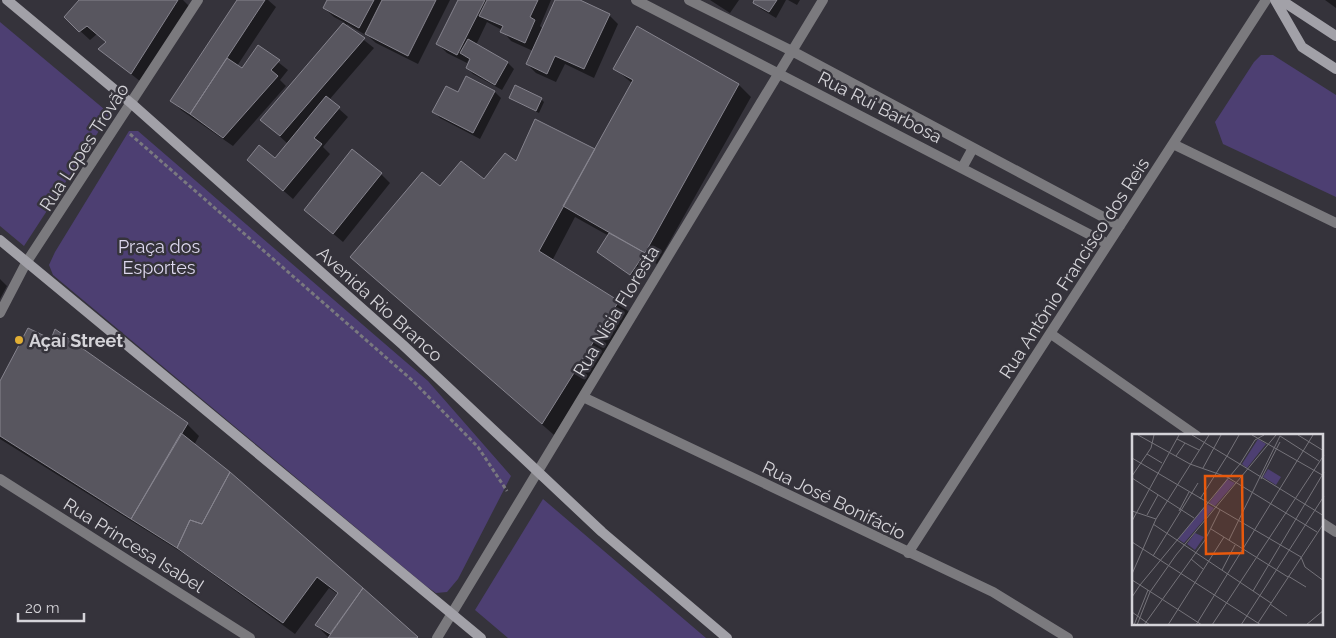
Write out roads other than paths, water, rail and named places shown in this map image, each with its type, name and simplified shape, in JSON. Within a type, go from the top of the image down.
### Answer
[{"type":"main road","name":"Avenida Rio Branco","points":[[7,0],[132,104],[403,345],[602,532],[727,638]]},
{"type":"main road","points":[[1275,0],[1302,47],[1336,69]]},
{"type":"main road","points":[[1281,0],[1336,36]]},
{"type":"main road","points":[[0,240],[481,638]]},
{"type":"street","name":"Rua Lopes Trovão","points":[[0,313],[26,262],[132,104],[198,0]]},
{"type":"street","name":"Rua Rui Barbosa","points":[[689,0],[792,51],[1120,226]]},
{"type":"street","name":"Rua Nísia Floresta","points":[[437,638],[823,0]]},
{"type":"street","name":"Rua Antônio Francisco dos Reis","points":[[908,553],[1266,0]]},
{"type":"street","name":"Rua Rui Barbosa","points":[[642,1],[1108,244]]},
{"type":"street","points":[[1173,144],[1336,223]]},
{"type":"street","points":[[962,168],[973,148]]},
{"type":"street","points":[[1051,334],[1194,434]]},
{"type":"street","name":"Rua José Bonifácio","points":[[583,397],[993,592],[1068,638]]},
{"type":"street","name":"Rua Princesa Isabel","points":[[0,480],[250,638]]},
{"type":"street","points":[[1324,524],[1336,532]]},
{"type":"place","name":"Açaí Street","points":[[19,340]]},
{"type":"park label","name":"Praça dos Esportes","points":[[159,256]]}]
